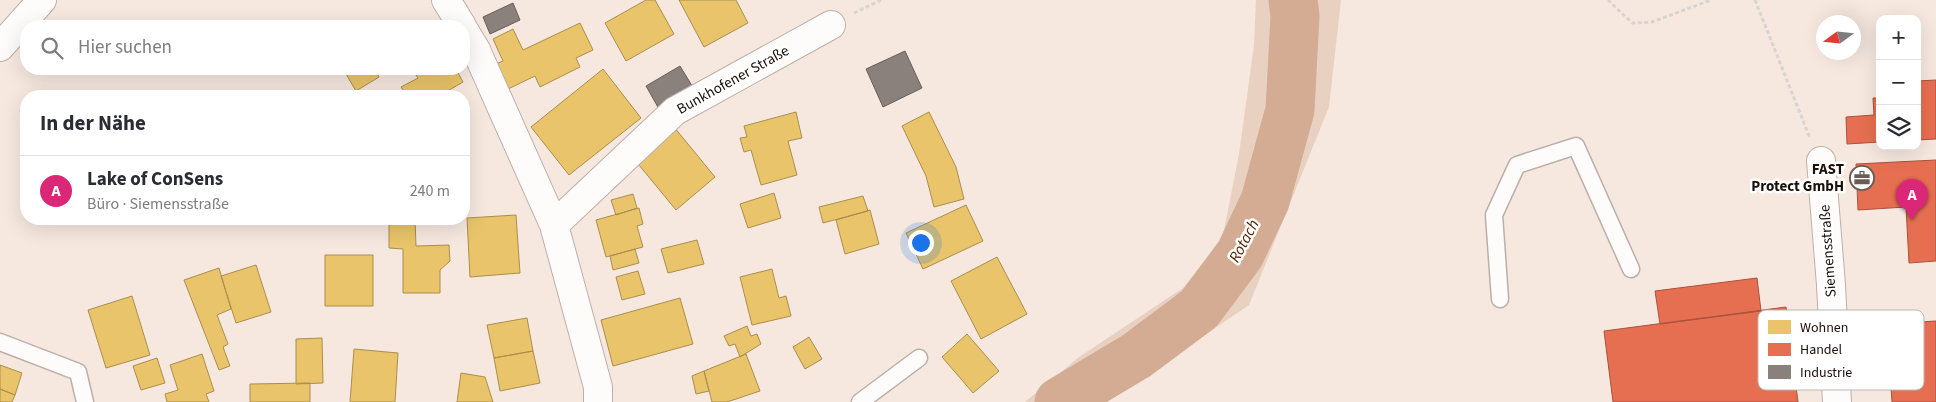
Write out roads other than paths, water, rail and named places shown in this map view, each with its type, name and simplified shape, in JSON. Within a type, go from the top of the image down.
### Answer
[{"type":"street","points":[[24,20],[42,0]]},
{"type":"street","points":[[446,0],[458,20]]},
{"type":"street","points":[[0,47],[20,25]]},
{"type":"street","name":"Bunkhofener Straße","points":[[554,225],[675,111],[831,25]]},
{"type":"street","points":[[470,41],[480,59],[554,225],[598,387],[598,402]]},
{"type":"street","name":"Siemensstraße","points":[[1820,161],[1832,310]]},
{"type":"lane","points":[[1500,299],[1494,215],[1517,165],[1576,146],[1631,269]]},
{"type":"lane","points":[[0,342],[78,372],[85,402]]},
{"type":"lane","points":[[860,402],[919,358]]},
{"type":"waterway","name":"Rotach","points":[[1059,402],[1136,356],[1199,309],[1240,254],[1265,201],[1290,110],[1295,16],[1293,0]]},
{"type":"place","name":"FAST Protect GmbH","points":[[1862,178]]},
{"type":"place","name":"Lake of ConSens","points":[[1912,220]]}]
